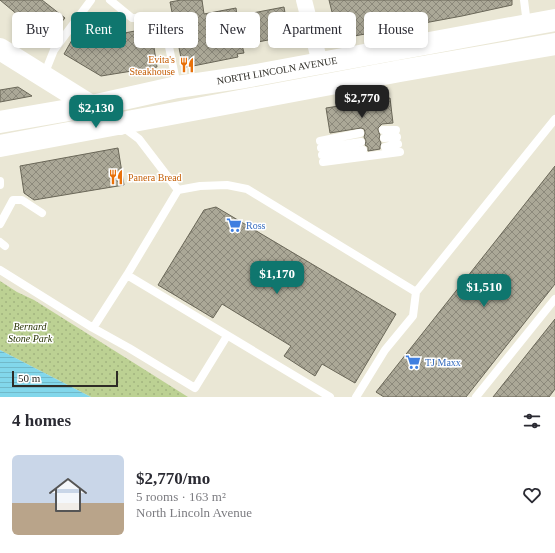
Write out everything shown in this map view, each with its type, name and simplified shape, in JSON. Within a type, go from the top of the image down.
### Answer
[{"type":"main road","name":"NORTH LINCOLN AVENUE","points":[[0,122],[92,106],[177,87],[245,77],[555,20]]},
{"type":"main road","points":[[0,146],[400,71],[555,44]]},
{"type":"main road","points":[[0,49],[120,124]]},
{"type":"street","points":[[304,0],[320,63]]},
{"type":"lane","points":[[44,76],[54,50],[91,0]]},
{"type":"lane","points":[[110,0],[132,18],[153,18],[165,27],[177,87]]},
{"type":"lane","points":[[524,0],[527,25]]},
{"type":"lane","points":[[356,397],[385,350],[413,316],[416,292],[555,119]]},
{"type":"lane","points":[[120,124],[139,139],[178,190]]},
{"type":"lane","points":[[383,134],[398,140]]},
{"type":"lane","points":[[385,147],[398,140]]},
{"type":"lane","points":[[362,142],[322,152],[398,140]]},
{"type":"lane","points":[[0,180],[0,185]]},
{"type":"lane","points":[[93,328],[178,190],[200,186],[226,185],[247,189],[416,292]]},
{"type":"lane","points":[[0,224],[13,200],[22,200],[42,213]]},
{"type":"lane","points":[[0,270],[93,328],[195,388],[227,336]]},
{"type":"lane","points":[[127,275],[330,397]]},
{"type":"lane","points":[[476,397],[555,299]]},
{"type":"green space","name":"Bernard Stone Park","points":[[0,281],[17,292],[34,300],[188,397],[91,397],[0,350]]},
{"type":"water","points":[[0,350],[91,397],[0,397]]},
{"type":"building","points":[[0,0],[42,0],[57,12],[14,12]]},
{"type":"building","points":[[181,0],[202,0],[204,14],[206,14],[206,48],[243,48],[244,53],[237,54],[238,57],[183,68],[179,48],[198,48],[198,12],[172,12],[170,2]]},
{"type":"building","points":[[329,0],[512,0],[512,5],[428,22],[428,12],[364,12],[364,34],[356,36],[356,12],[332,12]]},
{"type":"building","points":[[284,7],[285,12],[268,12],[268,40],[260,42],[260,12],[258,12]]},
{"type":"building","points":[[236,8],[236,12],[215,12]]},
{"type":"building","points":[[134,31],[134,48],[154,48],[157,67],[101,76],[64,54],[71,42],[71,48],[126,48],[126,33]]},
{"type":"building","points":[[18,87],[32,96],[0,102],[0,90]]},
{"type":"building","points":[[390,98],[393,123],[382,124],[378,128],[381,143],[380,149],[368,151],[368,147],[365,145],[365,132],[364,129],[361,128],[330,133],[326,108]]},
{"type":"building","points":[[118,148],[124,185],[34,200],[24,193],[20,166]]},
{"type":"building","points":[[555,166],[555,284],[466,397],[384,397],[376,392]]},
{"type":"building","points":[[216,207],[396,314],[355,383],[322,364],[315,376],[284,356],[291,346],[222,304],[213,318],[158,285],[204,210]]},
{"type":"building","points":[[555,319],[555,389],[549,397],[493,397]]},
{"type":"place","name":"Evita's Steakhouse","points":[[187,65]]},
{"type":"place","name":"Panera Bread","points":[[116,177]]},
{"type":"place","name":"Ross","points":[[234,225]]},
{"type":"place","name":"TJ Maxx","points":[[413,362]]}]
